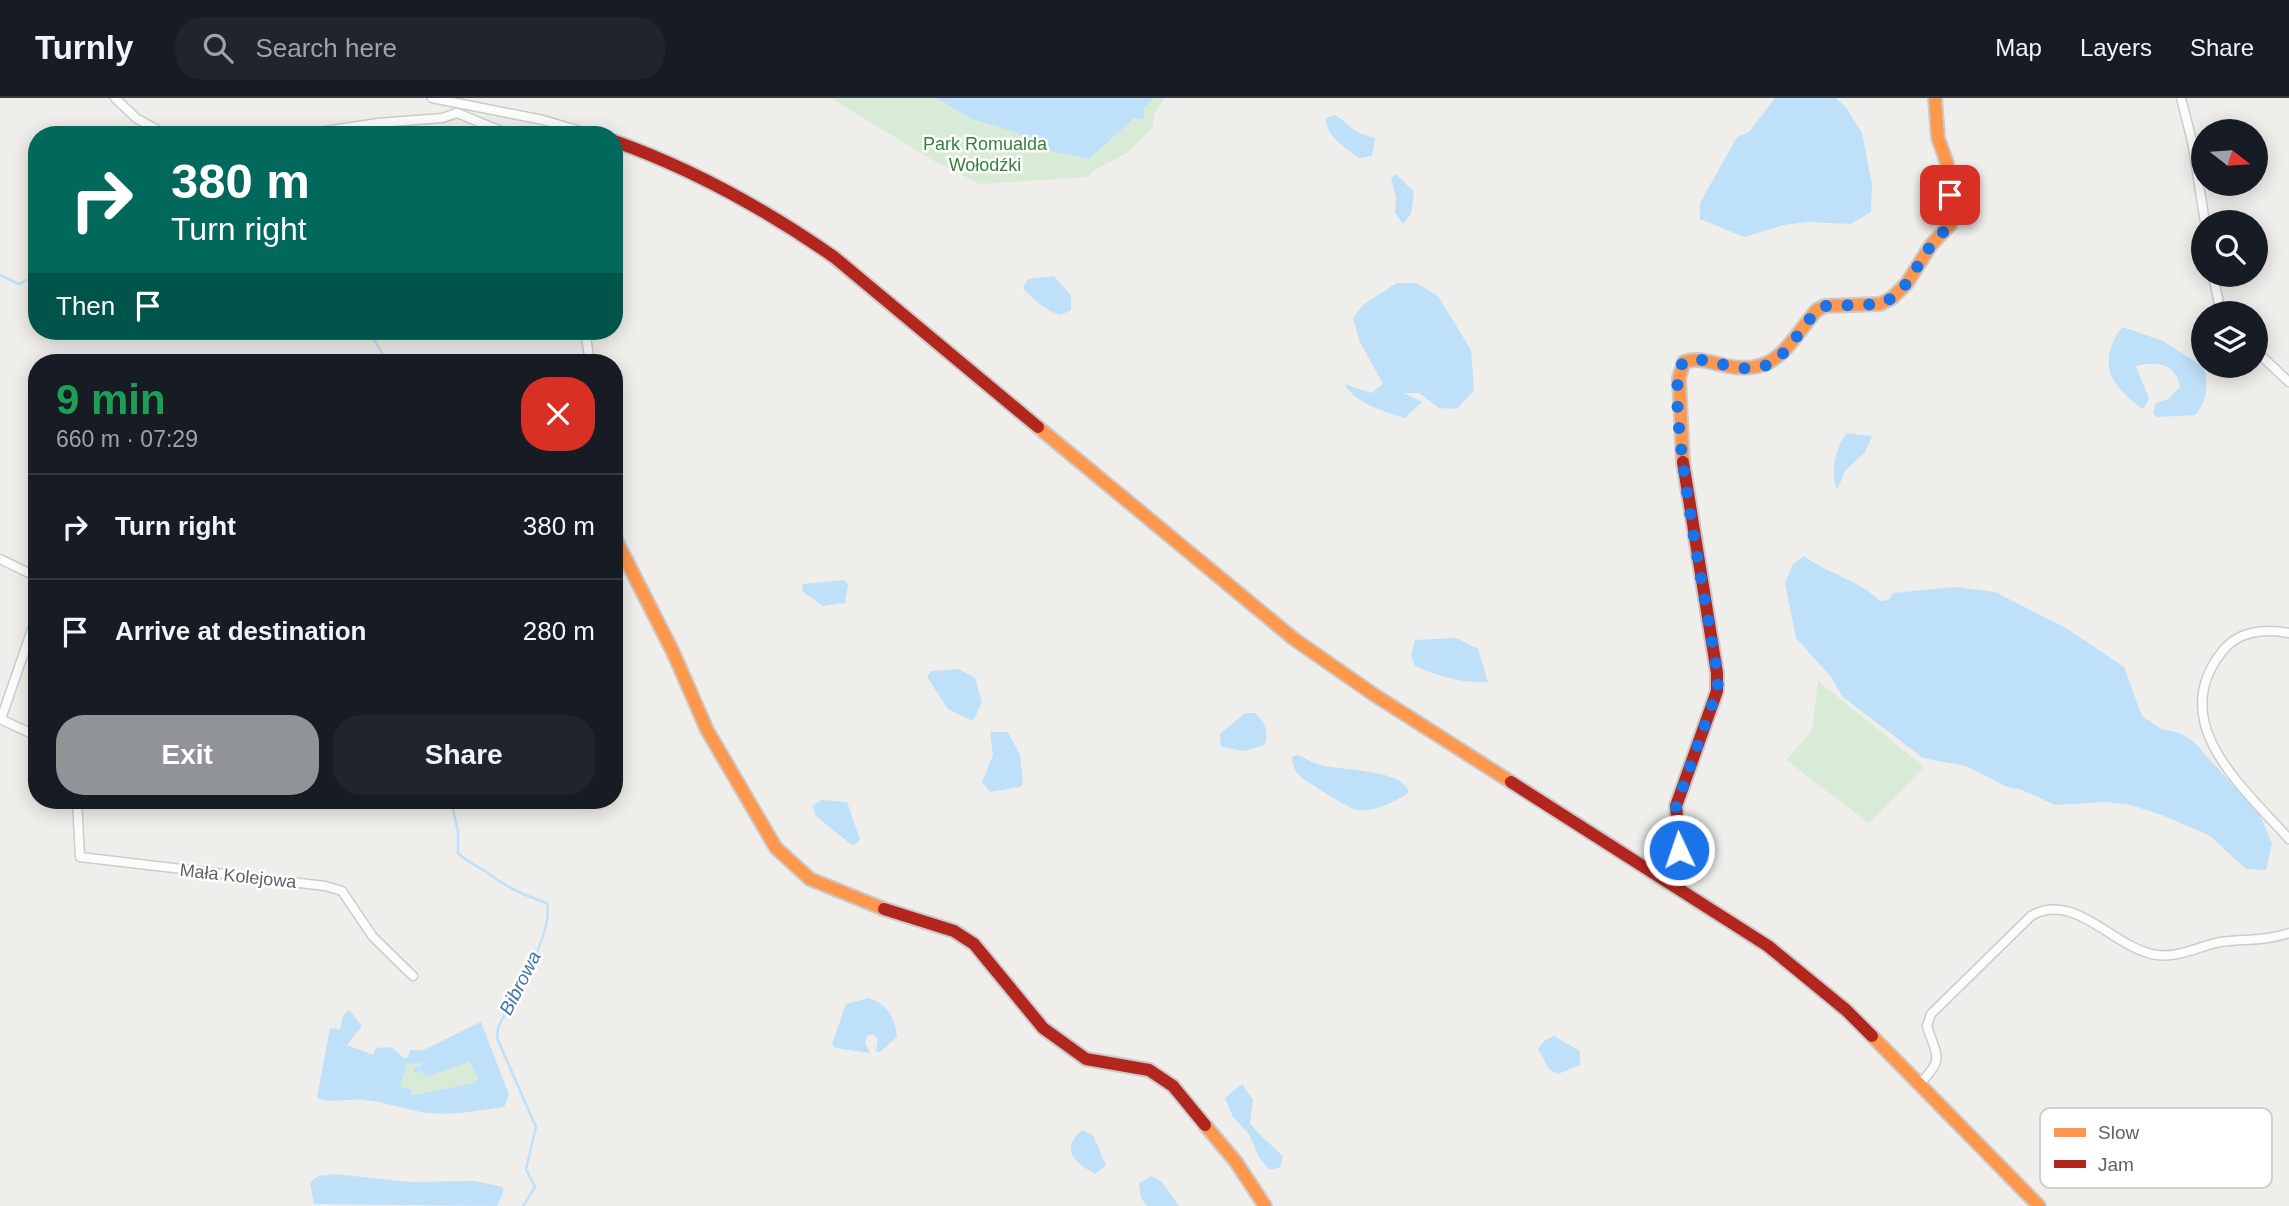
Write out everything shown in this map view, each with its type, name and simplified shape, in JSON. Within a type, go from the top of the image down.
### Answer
[{"type":"street","points":[[115,98],[136,118],[150,126]]},
{"type":"street","points":[[432,98],[563,126]]},
{"type":"street","points":[[1645,867],[1679,850],[1676,806],[1717,691],[1717,673],[1683,467],[1678,398],[1679,369],[1684,362],[1694,360],[1734,368],[1761,367],[1777,359],[1817,310],[1825,306],[1881,304],[1892,298],[1907,283],[1931,245],[1950,225],[1947,163],[1938,138],[1935,98]]},
{"type":"street","points":[[2181,98],[2192,141],[2203,210]]},
{"type":"street","points":[[451,100],[457,113]]},
{"type":"street","points":[[358,126],[442,118],[457,113],[489,126]]},
{"type":"street","points":[[623,145],[659,156],[725,188],[784,222],[834,257],[1294,639],[1373,694],[1768,946],[1846,1010],[2039,1206]]},
{"type":"street","points":[[2268,362],[2289,382]]},
{"type":"street","points":[[623,555],[673,652],[707,730],[746,791],[776,848],[810,879],[873,906],[954,930],[974,944],[1025,1009],[1044,1028],[1086,1059],[1150,1070],[1174,1086],[1236,1162],[1265,1206]]},
{"type":"street","points":[[0,559],[28,573]]},
{"type":"street","points":[[2289,633],[2259,631],[2232,641],[2208,673],[2202,688],[2201,705],[2204,725],[2227,767],[2289,839]]},
{"type":"street","points":[[28,641],[1,719],[28,732]]},
{"type":"street","name":"Mała Kolejowa","points":[[77,809],[80,857],[326,886],[342,891],[373,937],[413,976]]},
{"type":"street","points":[[1919,1084],[1934,1068],[1937,1060],[1937,1048],[1927,1026],[1930,1014],[2031,916],[2041,910],[2052,907],[2068,911],[2129,945],[2156,955],[2289,933]]},
{"type":"green space","name":"Park Romualda Wołodźki","points":[[831,98],[935,98],[971,119],[1015,132],[1041,149],[1089,159],[1136,118],[1144,119],[1144,109],[1154,98],[1165,98],[1154,114],[1153,126],[1129,152],[1091,172],[1090,177],[980,184],[930,159]]},
{"type":"green space","points":[[1818,681],[1924,767],[1869,823],[1786,760],[1812,731]]},
{"type":"green space","points":[[469,1062],[478,1078],[474,1083],[415,1095],[400,1088],[403,1068],[407,1064],[419,1063],[420,1070],[426,1077]]},
{"type":"water","points":[[936,98],[1154,98],[1144,108],[1144,119],[1135,118],[1089,159],[1041,149],[1015,132],[971,119]]},
{"type":"water","points":[[1775,98],[1835,98],[1845,106],[1862,133],[1872,184],[1871,212],[1851,224],[1807,222],[1784,225],[1744,237],[1700,219],[1700,203],[1737,137],[1749,132]]},
{"type":"water","points":[[1335,115],[1356,131],[1375,138],[1372,156],[1359,158],[1333,136],[1326,118]]},
{"type":"water","points":[[1396,174],[1414,192],[1411,214],[1403,224],[1395,213],[1396,197],[1391,178]]},
{"type":"water","points":[[1054,276],[1071,295],[1071,310],[1061,315],[1045,308],[1023,288],[1028,279]]},
{"type":"water","points":[[1397,283],[1416,283],[1438,296],[1471,350],[1474,390],[1457,409],[1439,408],[1419,393],[1404,393],[1422,402],[1405,418],[1363,402],[1349,391],[1345,384],[1371,393],[1383,384],[1359,340],[1353,318],[1364,304]]},
{"type":"water","points":[[2123,327],[2163,341],[2191,359],[2191,378],[2206,380],[2206,392],[2195,415],[2158,417],[2153,414],[2156,403],[2168,399],[2180,387],[2170,368],[2158,364],[2136,366],[2149,399],[2143,409],[2128,397],[2116,384],[2109,369],[2110,351]]},
{"type":"water","points":[[1847,433],[1872,436],[1865,452],[1845,471],[1837,490],[1835,460],[1839,445]]},
{"type":"water","points":[[1804,556],[1863,588],[1880,601],[1888,600],[1894,593],[1955,587],[1995,592],[2066,628],[2124,667],[2142,716],[2161,729],[2180,733],[2194,742],[2260,815],[2272,844],[2266,870],[2246,869],[2210,836],[2162,815],[2131,805],[2106,802],[2055,805],[2020,789],[2007,787],[1966,766],[1923,758],[1843,697],[1831,677],[1796,638],[1785,583],[1793,564]]},
{"type":"water","points":[[844,580],[848,585],[845,603],[823,606],[802,591],[803,584]]},
{"type":"water","points":[[1456,638],[1478,649],[1488,682],[1451,678],[1415,666],[1411,655],[1415,640]]},
{"type":"water","points":[[959,669],[975,678],[982,702],[973,721],[948,709],[927,677],[931,671]]},
{"type":"water","points":[[1245,713],[1255,713],[1264,724],[1267,736],[1265,745],[1244,751],[1221,747],[1220,734]]},
{"type":"water","points":[[990,732],[1008,732],[1020,755],[1023,783],[1020,787],[990,792],[982,782],[993,755]]},
{"type":"water","points":[[1297,755],[1317,764],[1382,774],[1404,784],[1409,792],[1377,808],[1353,809],[1299,775],[1294,768],[1292,757]]},
{"type":"water","points":[[822,800],[847,802],[860,840],[853,846],[816,816],[812,806]]},
{"type":"water","points":[[868,998],[875,1000],[889,1012],[897,1037],[880,1052],[876,1051],[878,1039],[873,1034],[867,1036],[865,1043],[870,1053],[835,1048],[832,1044],[846,1004]]},
{"type":"water","points":[[349,1010],[362,1026],[347,1045],[373,1055],[376,1048],[391,1047],[404,1058],[408,1057],[410,1050],[423,1050],[481,1022],[509,1095],[504,1107],[438,1114],[373,1101],[329,1101],[317,1098],[330,1028],[340,1029],[343,1016]],"holes":[[[469,1062],[478,1078],[474,1083],[415,1095],[410,1089],[400,1087],[407,1064],[420,1063],[421,1066],[414,1068],[414,1073],[422,1070],[426,1077]]]},
{"type":"water","points":[[1554,1036],[1580,1051],[1580,1065],[1558,1074],[1549,1069],[1538,1049],[1545,1040]]},
{"type":"water","points":[[1242,1084],[1253,1100],[1250,1123],[1283,1157],[1280,1167],[1270,1170],[1259,1157],[1249,1134],[1233,1117],[1225,1098]]},
{"type":"water","points":[[1082,1130],[1093,1135],[1106,1165],[1095,1174],[1072,1155],[1072,1144]]},
{"type":"water","points":[[335,1174],[409,1182],[474,1181],[503,1187],[503,1193],[497,1206],[314,1204],[310,1182],[318,1176]]},
{"type":"water","points":[[1151,1176],[1162,1182],[1179,1206],[1147,1206],[1141,1198],[1139,1183]]},
{"type":"waterway","name":"Bibrowa","points":[[0,275],[19,284],[28,280]]},
{"type":"waterway","name":"Bibrowa","points":[[374,340],[382,354]]},
{"type":"waterway","name":"Bibrowa","points":[[453,809],[458,832],[458,853],[508,886],[547,903],[547,917],[538,949],[498,1028],[497,1038],[536,1127],[526,1169],[535,1187],[523,1206]]},
{"type":"traffic: slow","points":[[1683,462],[1679,378],[1684,362],[1700,360],[1744,368],[1770,361],[1789,345],[1817,310],[1825,306],[1880,304],[1892,298],[1907,283],[1931,245],[1950,225],[1947,163],[1938,138],[1935,98]]},
{"type":"traffic: slow","points":[[1038,427],[1294,639],[1373,694],[1511,782]]},
{"type":"traffic: slow","points":[[623,554],[673,652],[707,730],[776,848],[810,879],[884,909]]},
{"type":"traffic: slow","points":[[1872,1036],[2039,1206]]},
{"type":"traffic: slow","points":[[1205,1125],[1236,1162],[1265,1206]]},
{"type":"traffic: jam","points":[[623,144],[700,177],[808,239],[834,257],[1038,427]]},
{"type":"traffic: jam","points":[[1645,867],[1680,850],[1676,806],[1717,691],[1717,673],[1683,462]]},
{"type":"traffic: jam","points":[[1511,782],[1768,946],[1846,1010],[1872,1036]]},
{"type":"traffic: jam","points":[[884,909],[954,931],[974,944],[1043,1028],[1086,1059],[1149,1070],[1173,1086],[1205,1125]]},
{"type":"route","points":[[1679,850],[1681,846],[1676,806],[1718,682],[1683,467],[1677,377],[1679,369],[1684,362],[1694,360],[1734,368],[1761,367],[1777,359],[1817,310],[1825,306],[1881,304],[1892,298],[1907,283],[1931,245],[1950,225],[1950,195]]}]
